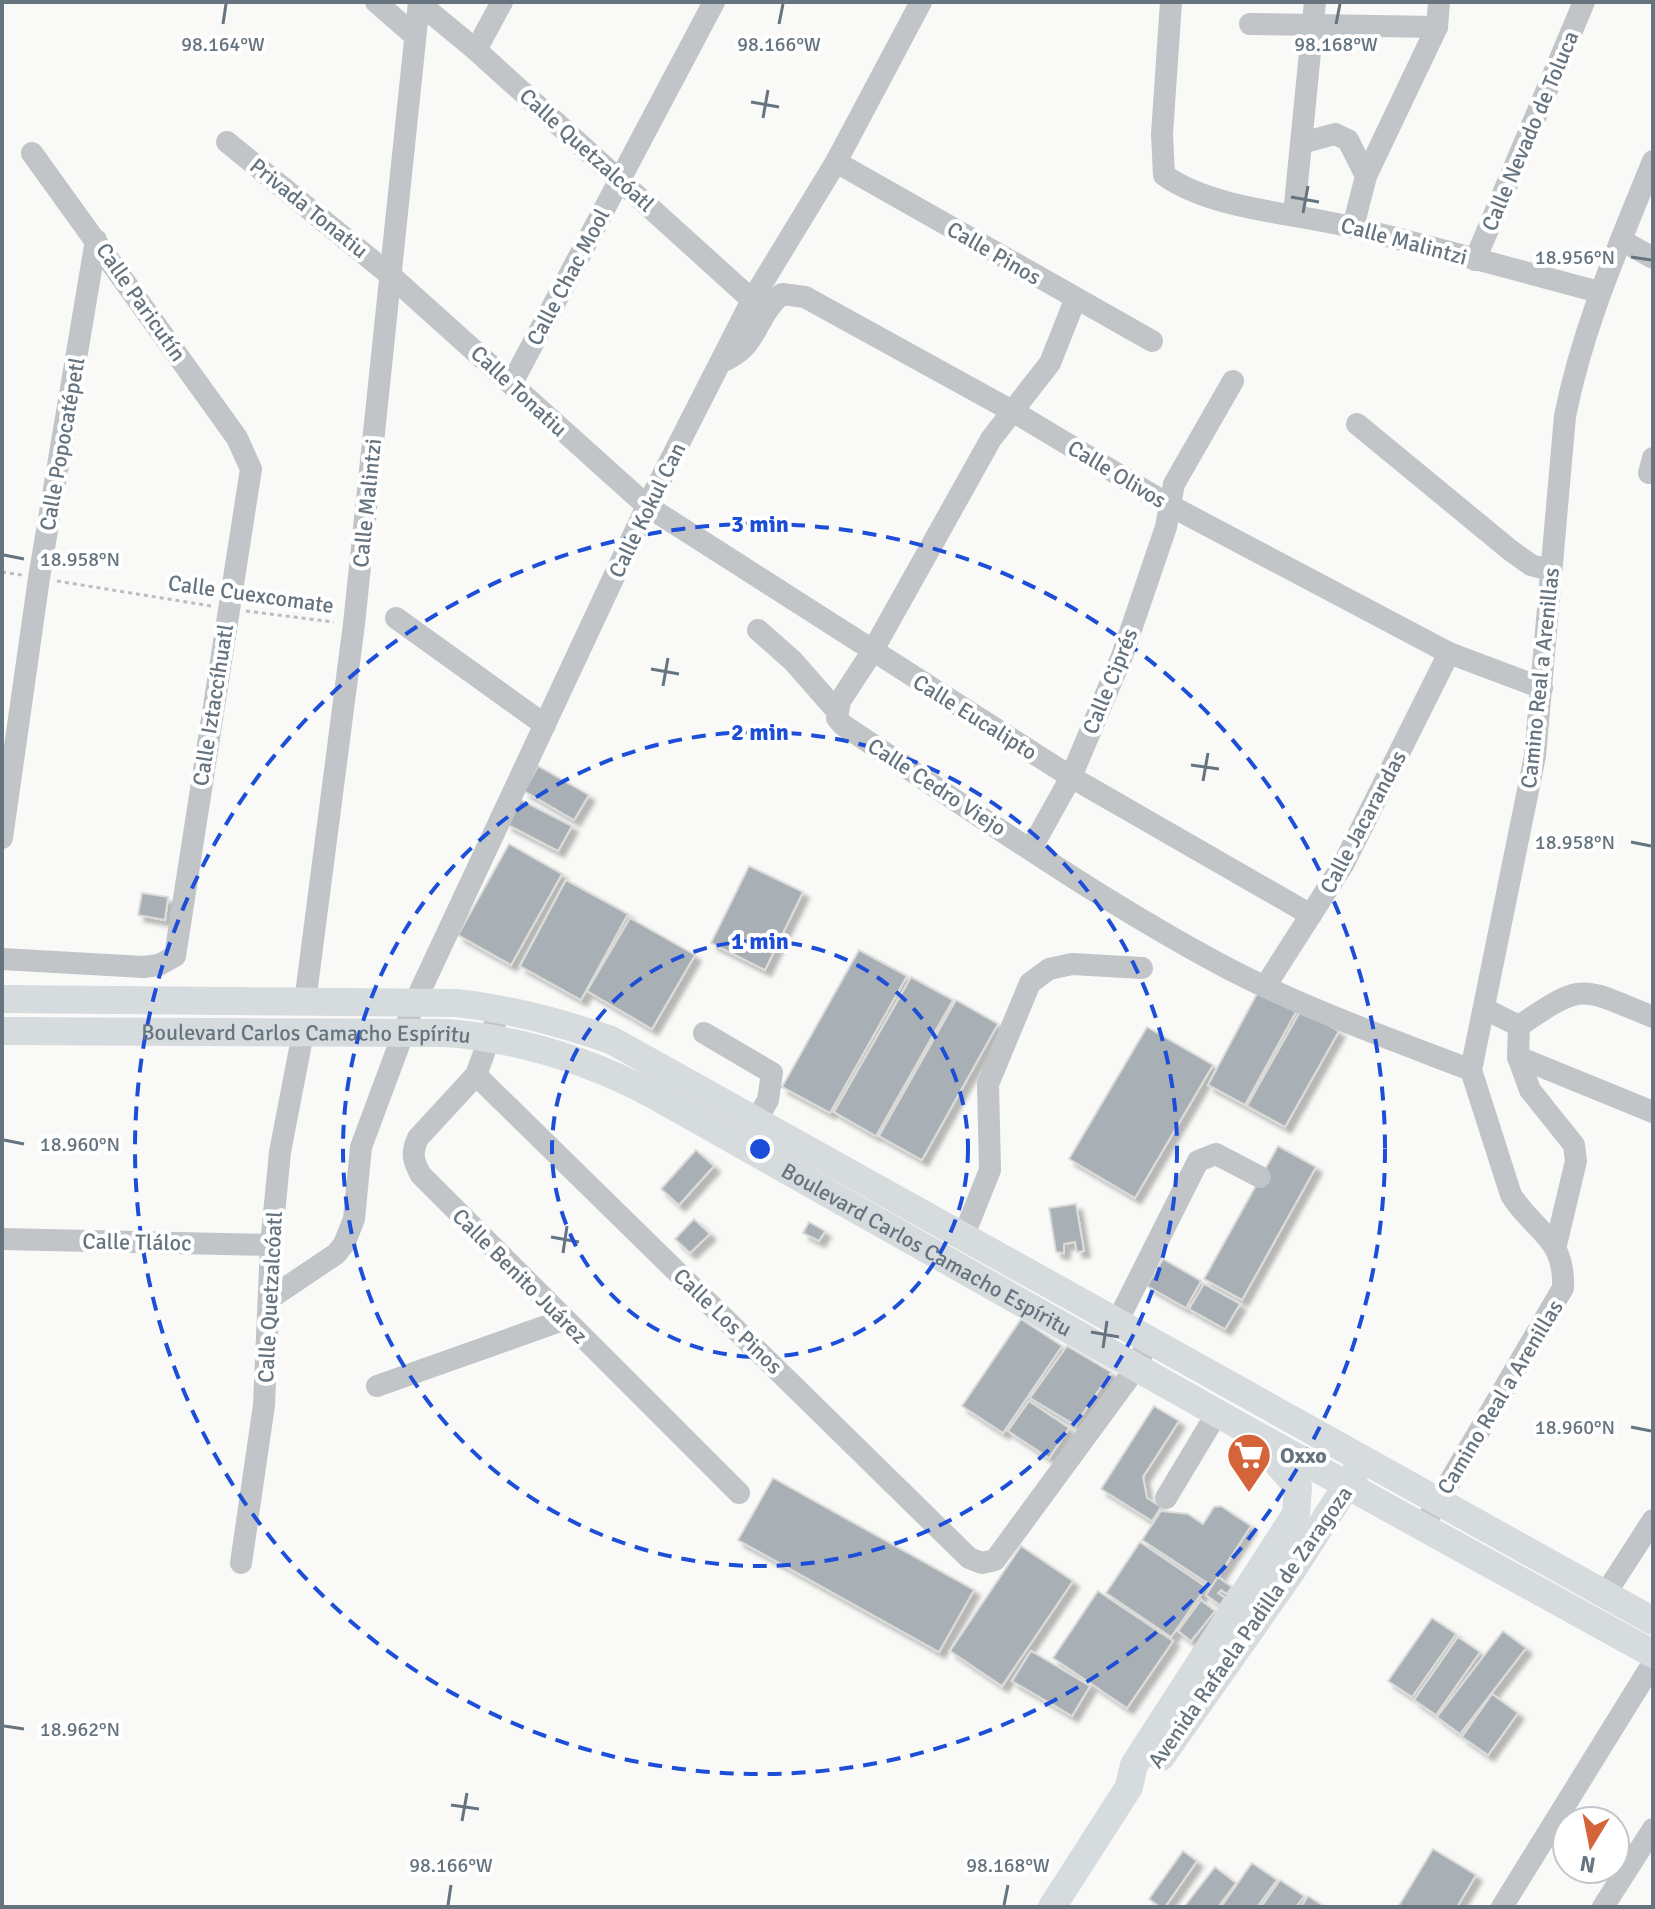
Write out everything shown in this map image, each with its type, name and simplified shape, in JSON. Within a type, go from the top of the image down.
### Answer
[{"type":"main road","name":"Boulevard Carlos Camacho Espíritu","points":[[2,999],[415,1002],[499,1008],[611,1040],[1653,1621]]},
{"type":"main road","name":"Boulevard Carlos Camacho Espíritu","points":[[2,1031],[405,1033],[490,1037],[589,1064],[641,1088],[1136,1368],[1653,1654]]},
{"type":"main road","name":"Avenida Rafaela Padilla de Zaragoza","points":[[1060,1904],[1129,1787],[1134,1765],[1296,1514],[1300,1502],[1298,1487],[1249,1431]]},
{"type":"main road","name":"Avenida Rafaela Padilla de Zaragoza","points":[[1129,1787],[1148,1775],[1327,1519],[1363,1458]]},
{"type":"main road","points":[[1300,1502],[1327,1519]]},
{"type":"street","points":[[376,2],[415,36]]},
{"type":"street","name":"Calle Malintzi","points":[[305,1002],[354,624],[419,2]]},
{"type":"street","name":"Calle Quetzalcóatl","points":[[419,2],[621,179],[752,300]]},
{"type":"street","points":[[476,50],[502,2]]},
{"type":"street","name":"Calle Chac Mool","points":[[512,383],[714,2]]},
{"type":"street","name":"Calle Kokul Can","points":[[269,1299],[336,1254],[344,1244],[354,1219],[361,1147],[415,1002],[647,506],[752,300],[836,162],[921,2]]},
{"type":"street","name":"Calle Malintzi","points":[[1171,2],[1162,134],[1164,175],[1181,187],[1211,198],[1353,227],[1599,292]]},
{"type":"street","points":[[1437,27],[1439,2]]},
{"type":"street","points":[[1353,227],[1366,176],[1447,2]]},
{"type":"street","name":"Calle Nevado de Toluca","points":[[1475,260],[1584,2]]},
{"type":"street","points":[[1250,24],[1315,13],[1437,27]]},
{"type":"street","points":[[1294,214],[1315,13]]},
{"type":"street","points":[[1302,143],[1335,134],[1348,140],[1366,176]]},
{"type":"street","name":"Privada Tonatiu","points":[[227,142],[390,275]]},
{"type":"street","name":"Calle Paricutín","points":[[32,153],[247,454]]},
{"type":"street","name":"Camino Real a Arenillas","points":[[1471,1070],[1535,756],[1565,416],[1576,362],[1599,292],[1653,161]]},
{"type":"street","name":"Calle Pinos","points":[[836,162],[1152,341]]},
{"type":"street","name":"Calle Popocatépetl","points":[[2,838],[39,578],[96,240]]},
{"type":"street","points":[[1621,240],[1653,258]]},
{"type":"street","name":"Calle Tonatiu","points":[[390,275],[647,506]]},
{"type":"street","name":"Calle Olivos","points":[[721,362],[746,348],[776,299],[782,294],[797,294],[1014,412],[1169,505],[1449,653],[1542,688]]},
{"type":"street","points":[[836,710],[872,652],[991,439],[1050,363],[1075,300]]},
{"type":"street","name":"Calle Ciprés","points":[[1031,849],[1071,777],[1102,706],[1150,579],[1174,484],[1233,381]]},
{"type":"street","points":[[1357,424],[1510,550],[1531,565],[1552,571]]},
{"type":"street","name":"Calle Iztaccíhuatl","points":[[2,959],[143,967],[159,965],[175,956],[251,469],[247,454]]},
{"type":"street","name":"Calle Eucalipto","points":[[647,506],[1071,777],[1311,915]]},
{"type":"street","points":[[396,618],[545,725]]},
{"type":"street","name":"Calle Cedro Viejo","points":[[758,630],[793,661],[836,710],[843,725],[1136,917],[1266,985],[1369,1032],[1471,1070]]},
{"type":"street","name":"Calle Jacarandas","points":[[1266,985],[1311,915],[1381,794],[1449,653]]},
{"type":"street","points":[[964,1235],[990,1170],[988,1084],[1030,983],[1049,969],[1072,964],[1142,968]]},
{"type":"street","points":[[1519,1026],[1564,995],[1575,992],[1592,993],[1653,1017]]},
{"type":"street","name":"Calle Benito Juárez","points":[[499,1008],[476,1075],[418,1138],[413,1150],[415,1164],[421,1175],[563,1320],[739,1493]]},
{"type":"street","points":[[1485,1009],[1519,1026]]},
{"type":"street","points":[[1519,1026],[1518,1057],[1530,1090],[1574,1145],[1576,1161],[1556,1245]]},
{"type":"street","name":"Calle Quetzalcóatl","points":[[241,1563],[264,1405],[271,1245],[280,1152],[303,1033]]},
{"type":"street","points":[[704,1033],[772,1073],[768,1100],[757,1119]]},
{"type":"street","points":[[1518,1057],[1653,1112]]},
{"type":"street","points":[[1471,1070],[1511,1195],[1520,1209],[1556,1245]]},
{"type":"street","name":"Calle Los Pinos","points":[[476,1075],[969,1558],[982,1563],[995,1560],[1136,1368]]},
{"type":"street","points":[[1117,1322],[1198,1161],[1216,1154],[1260,1177]]},
{"type":"street","name":"Calle Tláloc","points":[[2,1239],[271,1245]]},
{"type":"street","name":"Camino Real a Arenillas","points":[[1424,1525],[1558,1301],[1563,1276],[1556,1245]]},
{"type":"street","points":[[377,1386],[563,1320]]},
{"type":"street","points":[[1136,1368],[1149,1339]]},
{"type":"street","points":[[1166,1498],[1217,1413]]},
{"type":"street","points":[[1606,1593],[1653,1520]]},
{"type":"street","points":[[1502,1907],[1653,1663]]},
{"type":"street","points":[[1603,1907],[1653,1829]]},
{"type":"path","name":"Calle Cuexcomate","points":[[2,572],[228,608],[354,624]]},
{"type":"building","points":[[538,766],[589,795],[574,820],[524,791]]},
{"type":"building","points":[[519,799],[572,826],[558,851],[506,824]]},
{"type":"building","points":[[509,844],[562,874],[511,965],[458,935]]},
{"type":"building","points":[[749,866],[803,892],[765,970],[711,943]]},
{"type":"building","points":[[566,880],[628,914],[581,1000],[520,966]]},
{"type":"building","points":[[142,893],[168,897],[165,920],[138,915]]},
{"type":"building","points":[[630,918],[695,955],[652,1029],[587,991]]},
{"type":"building","points":[[859,950],[907,976],[830,1113],[782,1087]]},
{"type":"building","points":[[911,977],[953,1000],[876,1136],[834,1112]]},
{"type":"building","points":[[1259,990],[1297,1010],[1245,1105],[1208,1085]]},
{"type":"building","points":[[956,1000],[998,1024],[922,1160],[879,1136]]},
{"type":"building","points":[[1301,1010],[1339,1031],[1285,1127],[1247,1106]]},
{"type":"building","points":[[1147,1027],[1213,1065],[1135,1198],[1069,1159]]},
{"type":"building","points":[[1278,1146],[1316,1167],[1242,1300],[1204,1279]]},
{"type":"building","points":[[696,1150],[714,1166],[679,1205],[661,1189]]},
{"type":"building","points":[[1076,1204],[1084,1251],[1077,1252],[1075,1242],[1064,1244],[1064,1253],[1056,1252],[1049,1208]]},
{"type":"building","points":[[694,1219],[710,1234],[690,1253],[675,1239]]},
{"type":"building","points":[[809,1222],[825,1231],[819,1241],[803,1233]]},
{"type":"building","points":[[1163,1259],[1201,1281],[1186,1308],[1147,1286]]},
{"type":"building","points":[[1204,1284],[1240,1304],[1225,1329],[1189,1309]]},
{"type":"building","points":[[1021,1319],[1062,1346],[1003,1433],[962,1406]]},
{"type":"building","points":[[1067,1346],[1111,1372],[1075,1425],[1030,1398]]},
{"type":"building","points":[[1029,1401],[1069,1428],[1049,1458],[1008,1431]]},
{"type":"building","points":[[1154,1406],[1179,1421],[1143,1477],[1147,1498],[1161,1507],[1152,1521],[1101,1489]]},
{"type":"building","points":[[773,1478],[974,1590],[939,1652],[738,1540]]},
{"type":"building","points":[[1221,1506],[1251,1526],[1212,1586],[1142,1540],[1161,1511],[1188,1514],[1203,1524],[1214,1507]]},
{"type":"building","points":[[1140,1542],[1206,1587],[1171,1637],[1106,1593]]},
{"type":"building","points":[[1021,1546],[1073,1581],[1002,1686],[950,1651]]},
{"type":"building","points":[[1218,1577],[1232,1587],[1227,1594],[1221,1590],[1218,1593],[1225,1598],[1220,1605],[1206,1595]]},
{"type":"building","points":[[1098,1591],[1173,1641],[1127,1708],[1053,1658]]},
{"type":"building","points":[[1201,1600],[1215,1611],[1191,1641],[1178,1631]]},
{"type":"building","points":[[1432,1618],[1456,1634],[1412,1697],[1388,1681]]},
{"type":"building","points":[[1503,1631],[1526,1648],[1460,1734],[1437,1717]]},
{"type":"building","points":[[1458,1637],[1480,1652],[1436,1715],[1414,1700]]},
{"type":"building","points":[[1031,1651],[1090,1686],[1072,1716],[1012,1681]]},
{"type":"building","points":[[1492,1694],[1518,1713],[1488,1755],[1462,1737]]},
{"type":"building","points":[[1433,1849],[1476,1875],[1457,1907],[1398,1907]]},
{"type":"building","points":[[1183,1851],[1197,1861],[1165,1907],[1160,1907],[1149,1899]]},
{"type":"building","points":[[1252,1863],[1277,1880],[1257,1907],[1221,1907]]},
{"type":"building","points":[[1215,1867],[1236,1883],[1218,1907],[1184,1907]]},
{"type":"building","points":[[1280,1880],[1304,1896],[1296,1907],[1261,1907]]},
{"type":"building","points":[[1308,1896],[1325,1907],[1301,1907]]},
{"type":"place","name":"Oxxo","points":[[1249,1494]]}]
